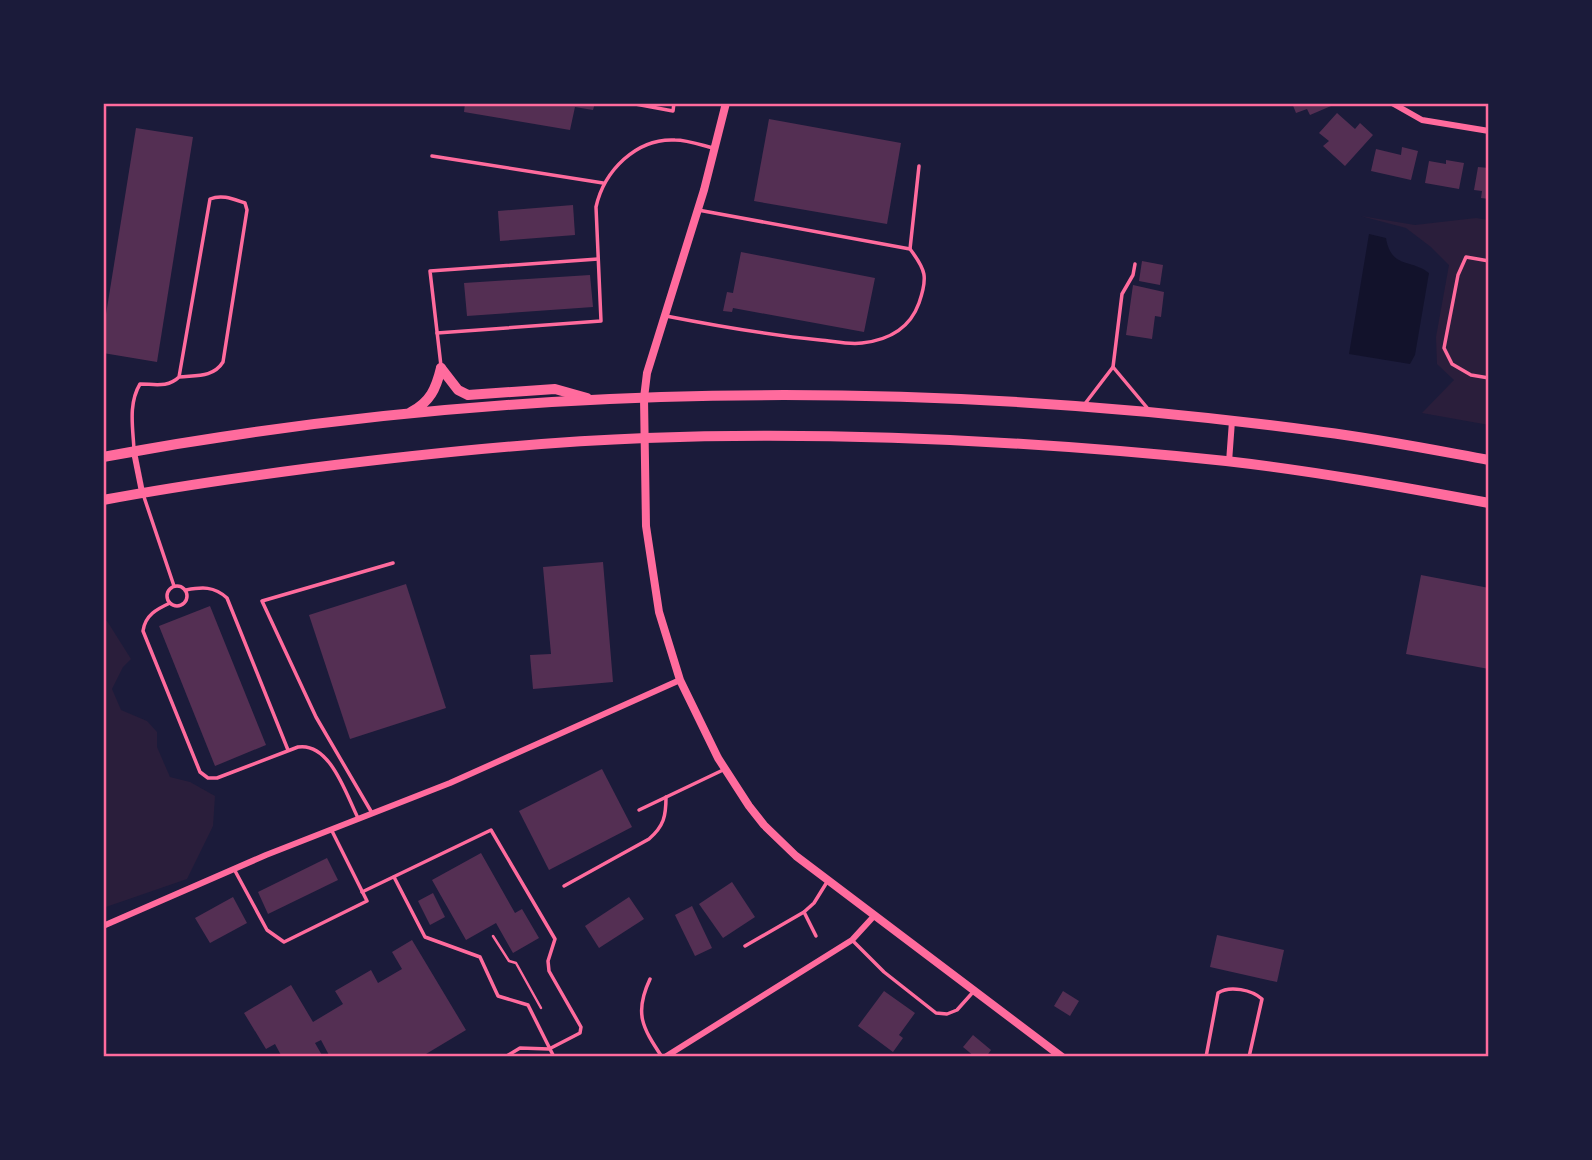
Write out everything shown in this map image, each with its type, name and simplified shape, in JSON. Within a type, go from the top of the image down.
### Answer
[{"type":"main road","points":[[441,368],[458,390],[468,394],[555,389],[596,401]]},
{"type":"main road","points":[[407,414],[421,407],[436,389],[441,368]]},
{"type":"main road","points":[[103,457],[265,431],[407,414],[644,398],[747,395],[944,398],[1151,412],[1325,432],[1489,460]]},
{"type":"main road","points":[[103,500],[142,492],[390,458],[644,438],[752,436],[942,440],[1133,452],[1229,461],[1489,503]]},
{"type":"street","points":[[726,103],[698,211],[648,373],[644,398],[646,526],[659,612],[680,680],[725,769],[764,825],[796,856],[1062,1057]]},
{"type":"street","points":[[1392,103],[1422,120],[1489,131]]},
{"type":"street","points":[[1229,461],[1232,421]]},
{"type":"street","points":[[134,452],[142,492]]},
{"type":"street","points":[[103,926],[234,869],[450,783],[680,680]]},
{"type":"street","points":[[663,1057],[852,940],[874,916]]},
{"type":"lane","points":[[630,103],[673,111],[674,103]]},
{"type":"lane","points":[[437,333],[601,321],[596,206],[608,175],[628,156],[651,142],[675,140],[715,148]]},
{"type":"lane","points":[[432,156],[603,183]]},
{"type":"lane","points":[[910,249],[919,166]]},
{"type":"lane","points":[[134,452],[134,394],[140,384],[164,385],[173,383],[179,377],[210,200],[228,197],[245,203],[247,210],[223,362],[219,369],[210,374],[179,377]]},
{"type":"lane","points":[[664,316],[765,335],[861,344],[901,330],[913,319],[923,290],[923,266],[910,249],[698,211]]},
{"type":"lane","points":[[1489,261],[1466,257],[1458,275],[1444,348],[1452,364],[1471,375],[1489,378]]},
{"type":"lane","points":[[441,368],[430,271],[598,259]]},
{"type":"lane","points":[[1083,407],[1113,367],[1122,294],[1133,275],[1135,264]]},
{"type":"lane","points":[[1113,367],[1151,412]]},
{"type":"lane","points":[[142,492],[174,586]]},
{"type":"lane","points":[[372,813],[316,717],[262,601],[393,562]]},
{"type":"lane","points":[[170,603],[168,593],[174,586],[181,586],[186,590],[188,597],[185,603],[179,606],[170,603],[153,611],[143,631],[200,772],[208,778],[217,778],[288,750],[307,746],[315,748],[327,757],[359,819]]},
{"type":"lane","points":[[186,590],[211,588],[227,598],[288,750]]},
{"type":"lane","points":[[639,810],[725,769]]},
{"type":"lane","points":[[564,886],[649,839],[659,830],[666,818],[666,797]]},
{"type":"lane","points":[[234,869],[267,930],[284,942],[367,901],[331,830]]},
{"type":"lane","points":[[362,892],[491,830],[555,939],[548,961],[549,971],[581,1027],[580,1033],[549,1049],[520,1048],[505,1057]]},
{"type":"lane","points":[[394,877],[425,937],[480,957],[498,996],[527,1005],[554,1057]]},
{"type":"lane","points":[[745,946],[803,912],[814,903],[829,880]]},
{"type":"lane","points":[[803,912],[816,936]]},
{"type":"lane","points":[[852,940],[884,972],[936,1013],[947,1014],[957,1010],[975,989]]},
{"type":"lane","points":[[650,979],[643,994],[640,1011],[648,1036],[663,1057]]},
{"type":"lane","points":[[1206,1057],[1218,993],[1228,989],[1257,995],[1262,999],[1249,1057]]},
{"type":"path","points":[[493,936],[509,961],[516,963],[543,1013]]},
{"type":"shaded area","points":[[1361,216],[1415,225],[1476,218],[1489,220],[1489,425],[1422,413],[1454,380],[1437,364],[1436,337],[1449,265],[1406,228]]},
{"type":"shaded area","points":[[1369,234],[1386,238],[1392,255],[1429,273],[1415,355],[1410,364],[1349,354]]},
{"type":"shaded area","points":[[103,620],[107,621],[131,659],[123,667],[112,689],[121,710],[147,721],[157,732],[157,747],[170,777],[190,782],[215,796],[213,826],[187,879],[103,908]]},
{"type":"building","points":[[465,103],[595,103],[593,110],[575,107],[570,130],[464,112]]},
{"type":"building","points":[[1292,103],[1338,103],[1310,115],[1307,109],[1296,113]]},
{"type":"building","points":[[1337,113],[1355,129],[1360,123],[1373,135],[1345,166],[1323,146],[1329,141],[1319,133]]},
{"type":"building","points":[[769,119],[901,143],[887,224],[754,201]]},
{"type":"building","points":[[136,128],[193,137],[157,362],[103,353],[103,333]]},
{"type":"building","points":[[1402,147],[1418,151],[1411,180],[1371,171],[1376,149],[1401,155]]},
{"type":"building","points":[[1446,160],[1464,163],[1459,189],[1425,183],[1429,161],[1446,164]]},
{"type":"building","points":[[1478,167],[1489,168],[1489,199],[1481,198],[1482,191],[1474,190]]},
{"type":"building","points":[[573,205],[575,235],[500,241],[498,211]]},
{"type":"building","points":[[741,252],[875,278],[864,332],[733,308],[732,312],[723,311],[727,292],[733,293]]},
{"type":"building","points":[[1142,261],[1163,265],[1160,285],[1139,281]]},
{"type":"building","points":[[590,275],[593,307],[467,316],[464,283]]},
{"type":"building","points":[[1133,285],[1164,292],[1161,317],[1155,316],[1152,339],[1126,335]]},
{"type":"building","points":[[603,562],[613,682],[533,689],[530,655],[551,654],[543,567]]},
{"type":"building","points":[[1421,575],[1489,588],[1489,669],[1406,654]]},
{"type":"building","points":[[406,584],[446,708],[350,739],[309,615]]},
{"type":"building","points":[[210,606],[266,745],[215,766],[159,626]]},
{"type":"building","points":[[602,769],[632,827],[549,870],[519,811]]},
{"type":"building","points":[[481,853],[515,913],[522,909],[539,938],[513,953],[496,923],[466,940],[432,880]]},
{"type":"building","points":[[327,858],[338,880],[268,914],[258,892]]},
{"type":"building","points":[[732,882],[755,917],[723,938],[699,904]]},
{"type":"building","points":[[433,893],[445,917],[430,925],[418,901]]},
{"type":"building","points":[[233,897],[247,923],[210,943],[195,918]]},
{"type":"building","points":[[629,897],[644,919],[599,948],[585,926]]},
{"type":"building","points":[[692,906],[712,948],[695,956],[675,915]]},
{"type":"building","points":[[1217,935],[1284,950],[1277,982],[1210,967]]},
{"type":"building","points":[[412,940],[466,1030],[421,1057],[330,1057],[321,1040],[315,1043],[323,1057],[282,1057],[275,1044],[266,1049],[244,1013],[291,985],[313,1022],[343,1004],[335,991],[371,970],[378,983],[402,969],[392,952]]},
{"type":"building","points":[[884,991],[915,1013],[899,1035],[903,1038],[893,1052],[858,1026]]},
{"type":"building","points":[[1063,991],[1079,1001],[1070,1016],[1054,1006]]},
{"type":"building","points":[[973,1035],[991,1050],[986,1057],[975,1057],[963,1047]]}]
